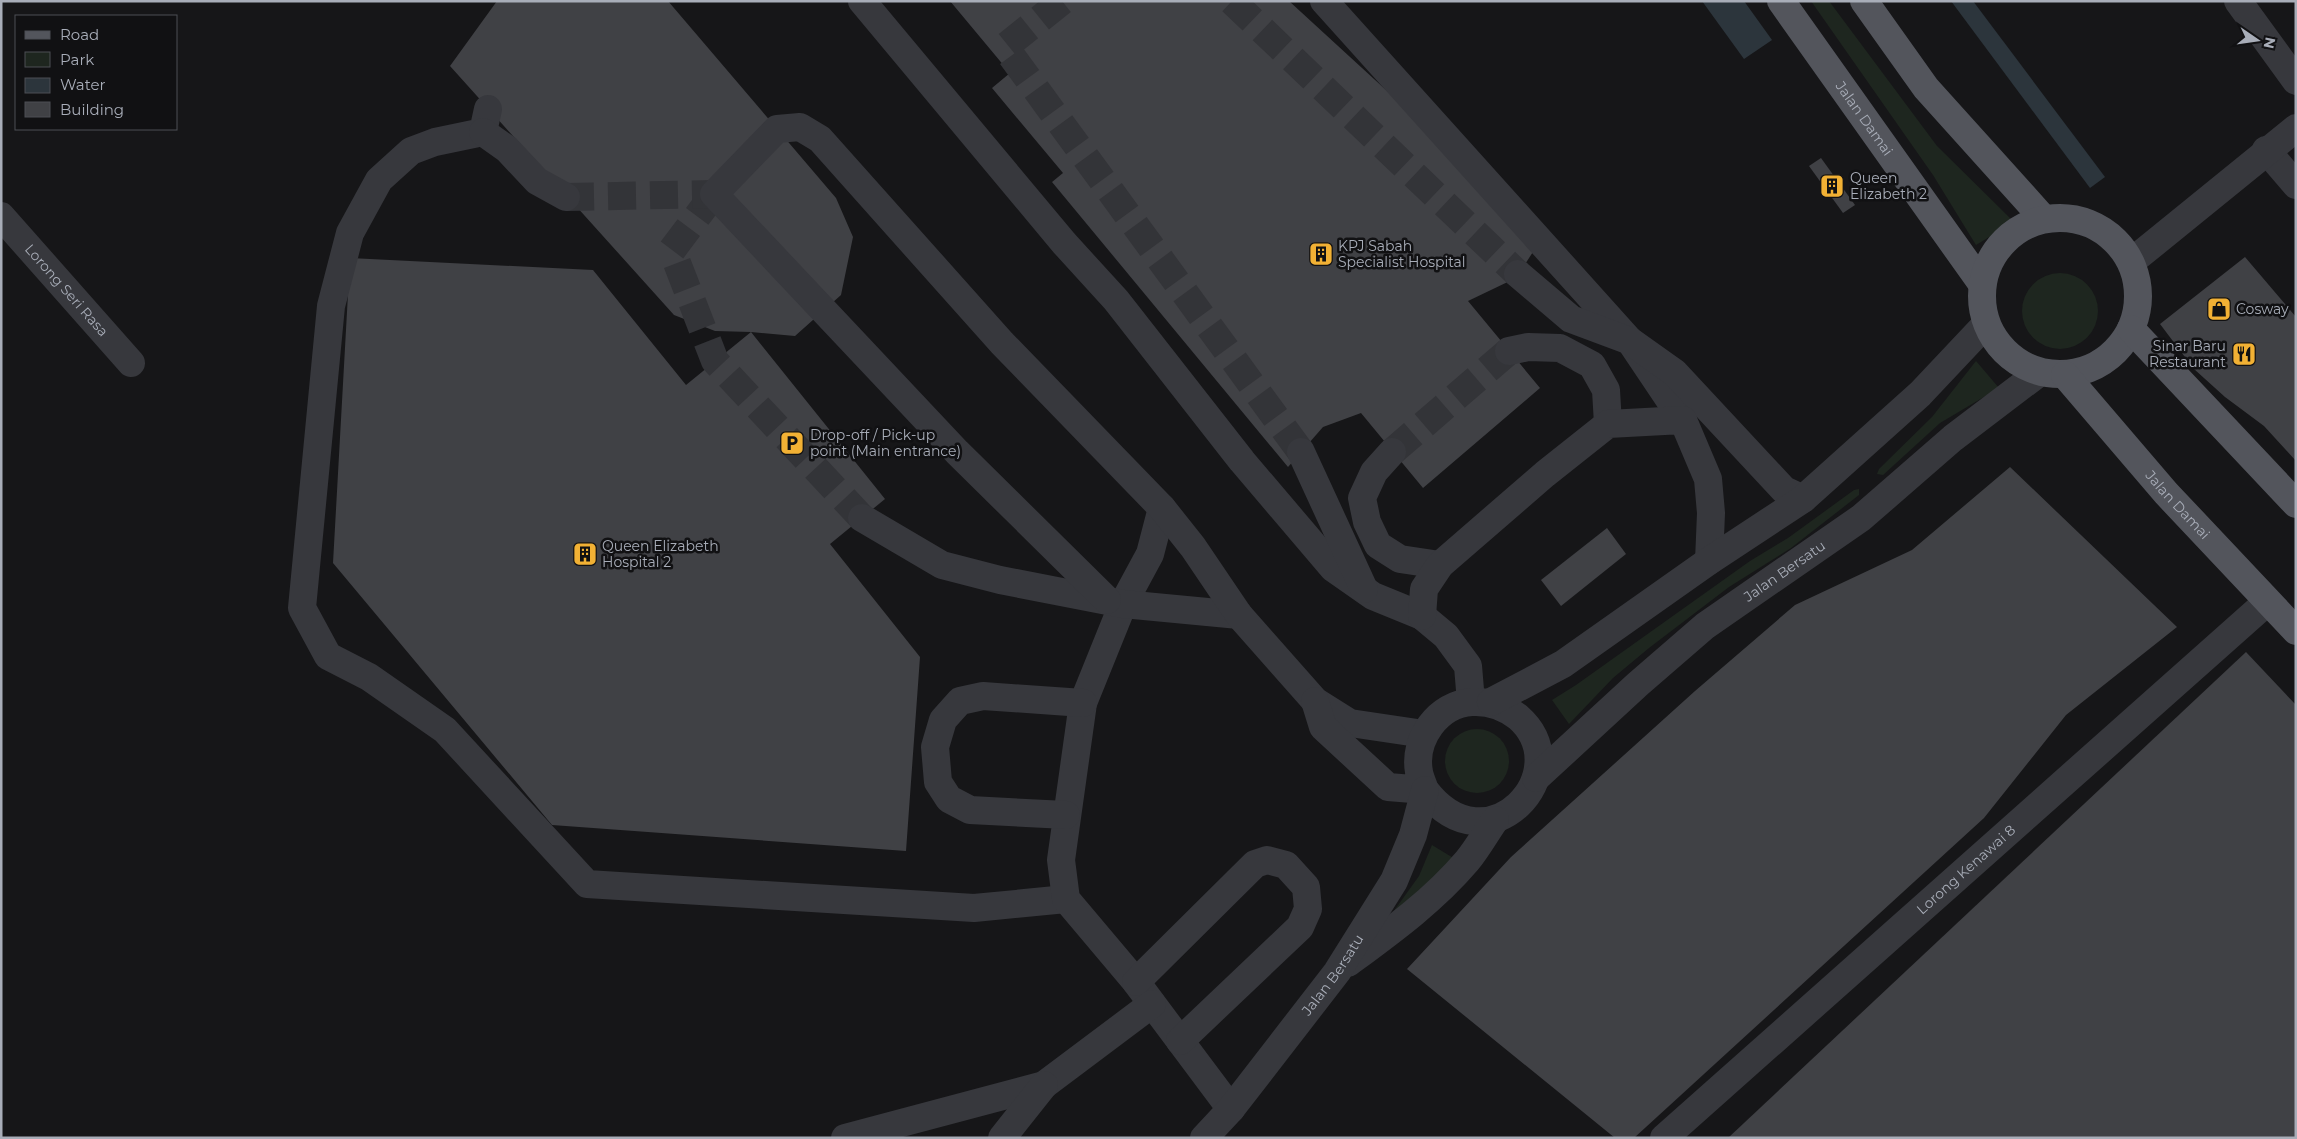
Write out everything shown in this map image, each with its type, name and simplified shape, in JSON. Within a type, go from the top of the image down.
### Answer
[{"type":"main road","name":"Jalan Damai","points":[[1781,1],[1982,284]]},
{"type":"main road","points":[[1864,1],[1926,88],[2043,218]]},
{"type":"main road","points":[[2070,217],[2095,225],[2116,240],[2131,262],[2138,292],[2138,307],[2131,329],[2120,347],[2104,360],[2086,370],[2053,373],[2017,362],[1999,345],[1986,324],[1982,304],[1982,284],[1989,262],[2002,242],[2021,227],[2043,218],[2070,217]]},
{"type":"main road","points":[[2131,329],[2296,504]]},
{"type":"main road","name":"Jalan Damai","points":[[2053,373],[2296,632]]},
{"type":"street","points":[[862,1],[1064,243],[1116,300],[1242,462],[1333,568],[1373,596],[1422,616],[1446,636],[1468,666],[1481,702]]},
{"type":"street","points":[[1324,1],[1630,341],[1683,420],[1708,479],[1711,513],[1708,562]]},
{"type":"street","points":[[2238,1],[2296,81]]},
{"type":"street","points":[[566,197],[537,181],[507,149],[486,121],[411,151],[379,180],[350,233],[331,306],[302,608],[328,656],[369,678],[445,730],[587,884],[974,908],[1066,899]]},
{"type":"street","points":[[1115,602],[956,452],[714,194],[778,129],[800,127],[820,139],[1002,343],[1162,508],[1193,547],[1240,615],[1315,701],[1350,723],[1424,734]]},
{"type":"street","points":[[2131,262],[2266,150],[2296,128]]},
{"type":"street","points":[[2266,150],[2296,185]]},
{"type":"street","name":"Lorong Seri Rasa","points":[[1,216],[131,363]]},
{"type":"street","points":[[1518,274],[1571,319],[1630,341],[1675,373],[1784,490],[1803,499]]},
{"type":"street","points":[[1481,702],[1509,710],[1523,722],[1534,738],[1538,758],[1536,778],[1527,796],[1512,811],[1494,820],[1474,822],[1454,818],[1437,806],[1424,790],[1418,771],[1419,752],[1424,734],[1436,718],[1452,706],[1481,702],[1563,664],[1708,562],[1803,499],[1920,394],[1986,324]]},
{"type":"street","points":[[1509,351],[1528,347],[1560,348],[1592,366],[1606,390],[1608,424]]},
{"type":"street","name":"Jalan Bersatu","points":[[1536,778],[1638,684],[1705,626],[1861,518],[1954,438],[2053,373]]},
{"type":"street","points":[[1422,616],[1424,589],[1440,565],[1545,474],[1608,424],[1683,420]]},
{"type":"street","points":[[1301,452],[1365,590]]},
{"type":"street","points":[[1392,452],[1374,472],[1362,498],[1367,522],[1378,545],[1400,559],[1440,565]]},
{"type":"street","points":[[1162,508],[1150,554],[1115,602],[1083,703],[1061,860],[1066,899],[1136,982],[1231,1109]]},
{"type":"street","points":[[862,518],[942,565],[1000,580],[1115,602],[1240,615]]},
{"type":"street","name":"Lorong Kenawai 8","points":[[1664,1138],[2267,602]]},
{"type":"street","points":[[1066,815],[970,810],[949,799],[938,782],[935,747],[944,720],[960,701],[983,696],[1083,703]]},
{"type":"street","points":[[1315,701],[1323,727],[1388,787],[1424,790]]},
{"type":"street","name":"Jalan Bersatu","points":[[1204,1138],[1231,1109],[1337,972],[1394,881],[1413,835],[1424,790]]},
{"type":"street","points":[[1337,972],[1406,920],[1437,892],[1468,860],[1494,820]]},
{"type":"street","points":[[1136,982],[1255,864],[1267,860],[1286,865],[1306,887],[1308,909],[1300,927],[1180,1041]]},
{"type":"street","points":[[1002,1138],[1044,1085],[1152,1004]]},
{"type":"street","points":[[845,1138],[1044,1085]]},
{"type":"green space","points":[[1811,1],[1829,1],[1937,146],[2014,222],[1976,245],[1933,175]]},
{"type":"green space","points":[[2060,273],[2075,276],[2087,284],[2095,296],[2098,311],[2095,326],[2087,338],[2075,346],[2060,349],[2045,346],[2033,338],[2025,326],[2022,311],[2025,296],[2033,284],[2045,276]]},
{"type":"green space","points":[[1976,361],[1999,388],[1940,423],[1883,475],[1877,474],[1879,469],[1932,417]]},
{"type":"green space","points":[[1859,489],[1859,495],[1791,548],[1729,587],[1649,648],[1613,678],[1569,724],[1552,700],[1576,685],[1750,561],[1788,538],[1854,490]]},
{"type":"green space","points":[[1477,729],[1489,731],[1500,738],[1507,749],[1509,761],[1507,773],[1500,784],[1489,791],[1477,793],[1465,791],[1454,784],[1447,773],[1445,761],[1447,749],[1454,738],[1465,731]]},
{"type":"green space","points":[[1432,845],[1455,859],[1391,915],[1419,876]]},
{"type":"water","points":[[1702,1],[1744,1],[1772,40],[1744,59]]},
{"type":"water","points":[[1951,1],[1973,1],[2105,177],[2090,188]]},
{"type":"building","points":[[497,1],[668,1],[836,198],[853,237],[841,295],[795,336],[715,331],[674,315],[450,66]]},
{"type":"building","name":"KPJ Sabah Specialist Hospital","points":[[950,1],[1289,1],[1544,235],[1516,278],[1468,301],[1540,388],[1423,488],[1361,413],[1323,427],[1288,467],[1052,182],[1063,173],[992,88],[1010,73]]},
{"type":"building","name":"Queen Elizabeth 2","points":[[1821,158],[1855,205],[1843,213],[1809,166]]},
{"type":"building","points":[[2245,257],[2296,317],[2296,461],[2264,426],[2225,397],[2194,369],[2160,324]]},
{"type":"building","name":"Queen Elizabeth Hospital 2","points":[[350,258],[593,270],[686,385],[751,332],[885,499],[830,544],[920,657],[906,851],[552,825],[333,563]]},
{"type":"building","points":[[2010,467],[2177,627],[2066,715],[1984,818],[1634,1138],[1615,1138],[1407,969],[1511,857],[1695,691],[1795,605],[1912,550]]},
{"type":"building","points":[[1607,528],[1626,554],[1561,606],[1541,580]]},
{"type":"building","points":[[2246,652],[2296,705],[2296,1138],[1728,1138]]},
{"type":"tunnel","points":[[1062,1],[1005,47],[1301,452]]},
{"type":"tunnel","points":[[1232,1],[1518,274]]},
{"type":"tunnel","points":[[714,194],[672,250],[715,361],[862,518]]},
{"type":"tunnel","points":[[566,197],[714,194]]},
{"type":"tunnel","points":[[1392,452],[1509,351]]},
{"type":"place","name":"Queen Elizabeth 2","points":[[1832,186]]},
{"type":"place","name":"KPJ Sabah Specialist Hospital","points":[[1321,254]]},
{"type":"place","name":"Cosway","points":[[2219,309]]},
{"type":"place","name":"Sinar Baru Restaurant","points":[[2244,354]]},
{"type":"place","name":"Drop-off / Pick-up point (Main entrance)","points":[[792,443]]},
{"type":"place","name":"Queen Elizabeth Hospital 2","points":[[585,554]]}]
